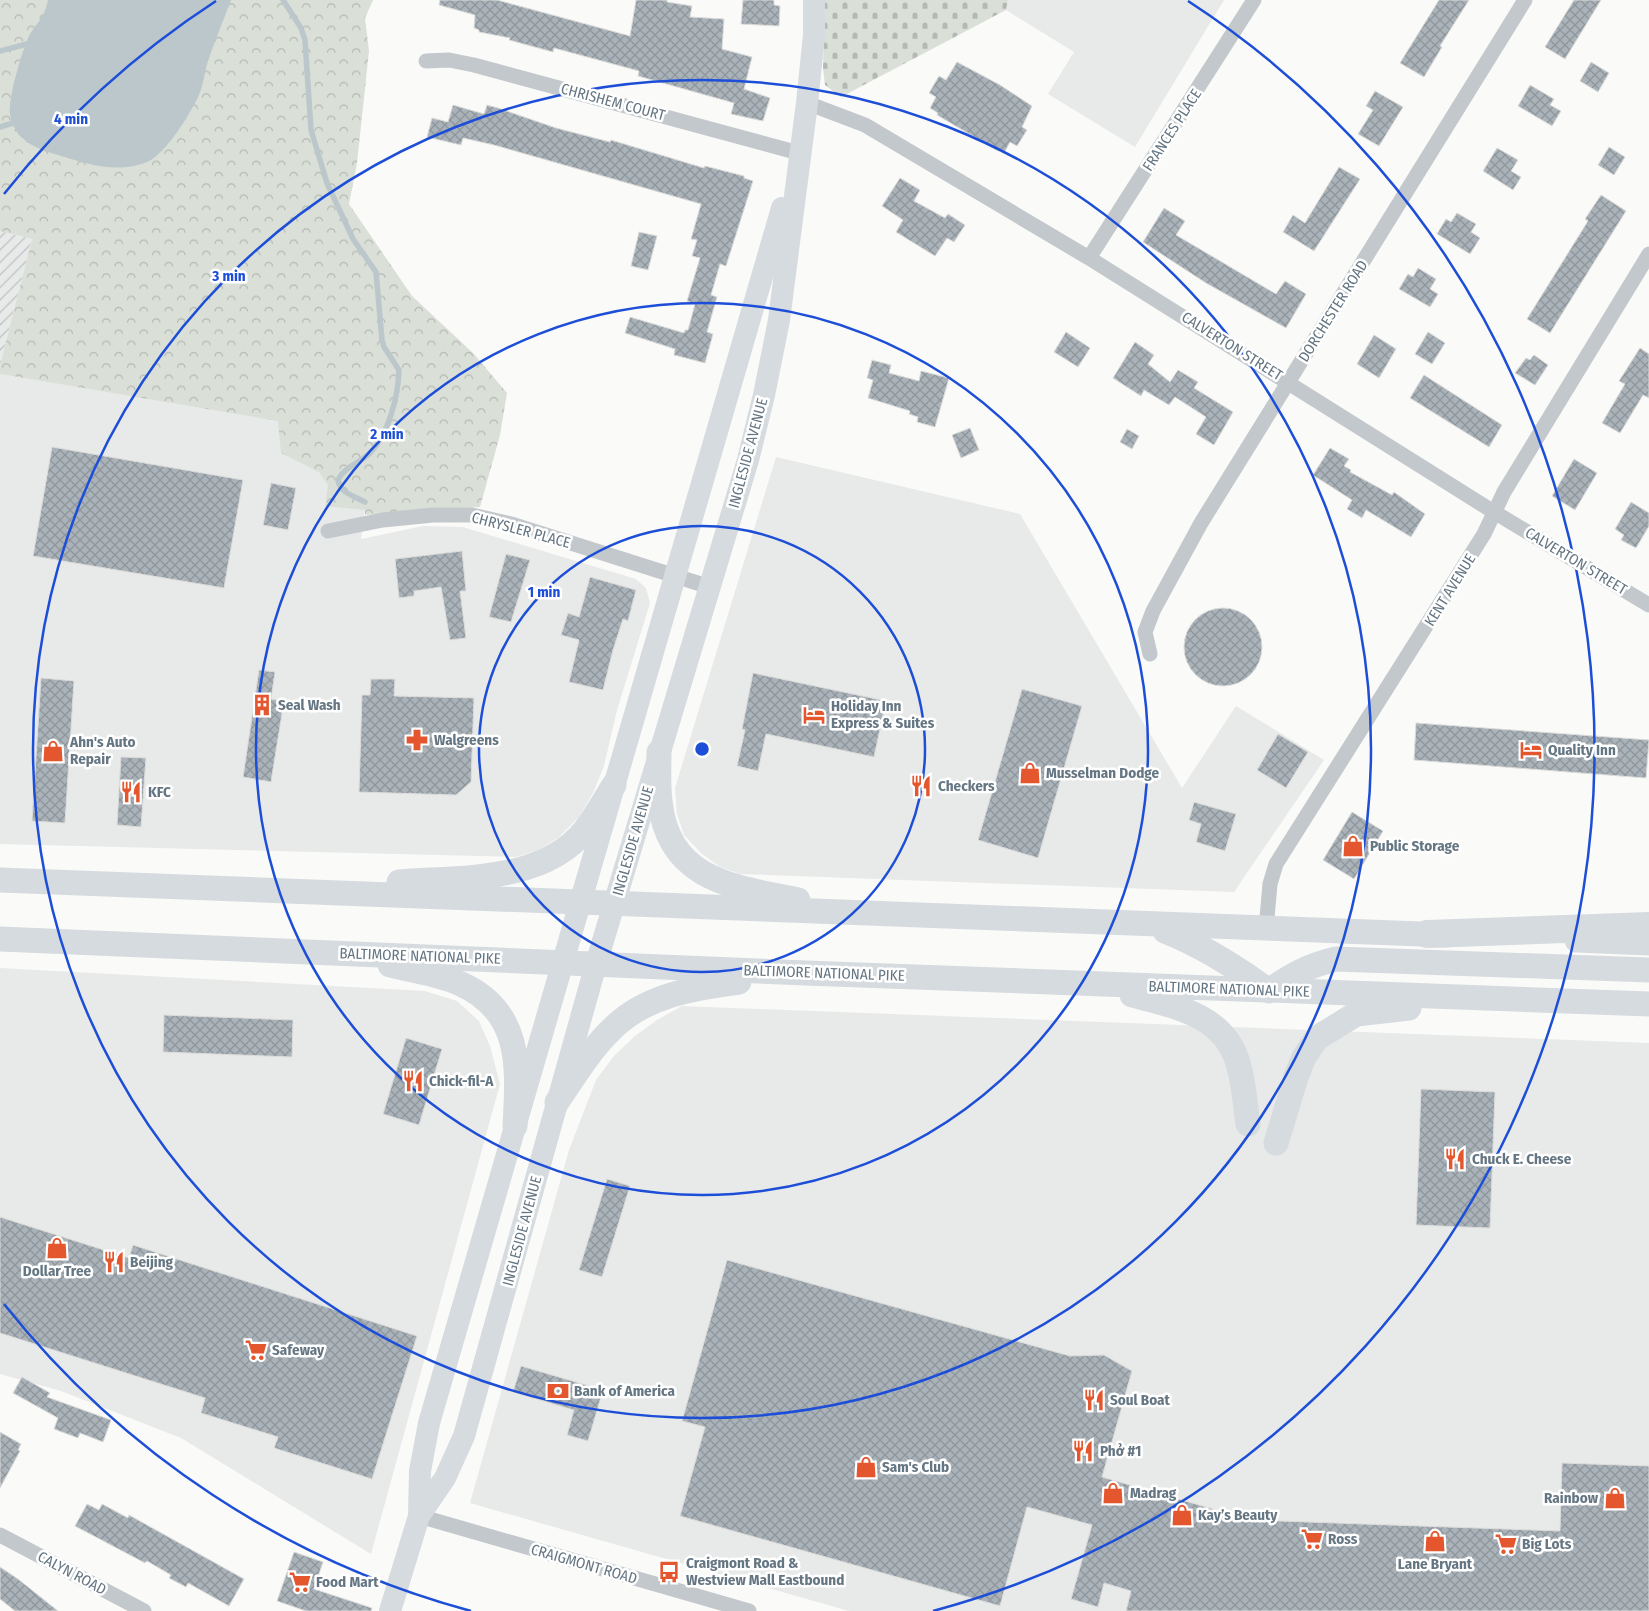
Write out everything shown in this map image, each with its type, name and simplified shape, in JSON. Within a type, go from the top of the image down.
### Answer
[{"type":"highway","points":[[1427,934],[1649,926]]},
{"type":"main road","name":"INGLESIDE AVENUE","points":[[390,1611],[420,1516],[445,1478],[464,1436],[596,964],[748,460],[764,395],[779,320],[799,153],[807,103],[814,35],[814,0]]},
{"type":"main road","name":"INGLESIDE AVENUE","points":[[420,1516],[420,1471],[429,1423],[799,153]]},
{"type":"main road","points":[[659,752],[660,801],[664,825],[685,859],[698,871],[713,880],[735,887],[869,914]]},
{"type":"main road","points":[[287,891],[497,874],[524,869],[548,858],[570,844],[585,830],[614,785]]},
{"type":"main road","points":[[0,880],[1649,943]]},
{"type":"main road","points":[[1149,925],[1195,942],[1269,990],[1290,976],[1314,964],[1336,959],[1649,970]]},
{"type":"main road","name":"BALTIMORE NATIONAL PIKE","points":[[0,939],[806,973],[1649,1004]]},
{"type":"main road","points":[[347,953],[459,983],[494,1005],[512,1043],[518,1073],[515,1126]]},
{"type":"main road","points":[[557,1102],[594,1050],[613,1028],[634,1012],[661,998],[695,988],[806,973]]},
{"type":"main road","points":[[1086,982],[1176,1006],[1216,1026],[1229,1042],[1237,1061],[1248,1124]]},
{"type":"main road","points":[[1276,1144],[1296,1077],[1304,1057],[1317,1038],[1356,1014],[1481,998]]},
{"type":"street","name":"FRANCES PLACE","points":[[1089,258],[1254,0]]},
{"type":"street","name":"DORCHESTER ROAD","points":[[1150,654],[1145,632],[1153,611],[1201,523],[1525,0]]},
{"type":"street","name":"CHRISHEM COURT","points":[[426,60],[449,60],[474,65],[799,153]]},
{"type":"street","name":"CALVERTON STREET","points":[[807,103],[865,125],[1089,258],[1494,512],[1649,605]]},
{"type":"street","name":"KENT AVENUE","points":[[1266,929],[1270,884],[1276,864],[1399,672],[1484,534],[1504,492],[1649,254]]},
{"type":"street","name":"CHRYSLER PLACE","points":[[328,531],[384,520],[433,515],[472,516],[511,524],[710,587]]},
{"type":"street","name":"CRAIGMONT ROAD","points":[[420,1516],[749,1611]]},
{"type":"street","name":"CALYN ROAD","points":[[0,1535],[144,1611]]},
{"type":"shaded area","points":[[48,0],[231,0],[207,64],[198,97],[169,143],[154,158],[136,166],[113,167],[91,164],[42,150],[27,142],[16,130],[12,123],[10,107],[16,75],[29,36],[42,16]]},
{"type":"shaded area","points":[[1008,0],[1224,0],[1135,147],[1048,94],[1074,52],[1006,10]]},
{"type":"shaded area","points":[[0,231],[32,239],[0,365]]},
{"type":"shaded area","points":[[0,374],[335,430],[365,510],[361,539],[423,526],[463,527],[636,579],[646,588],[650,603],[617,710],[604,766],[593,793],[579,817],[558,838],[538,850],[516,857],[0,844]]},
{"type":"shaded area","points":[[776,457],[1020,514],[1182,788],[1236,706],[1324,760],[1234,892],[740,874],[720,867],[701,853],[684,835],[677,814],[675,788]]},
{"type":"shaded area","points":[[0,968],[425,991],[457,1001],[479,1021],[490,1046],[500,1084],[371,1554],[181,1438],[61,1391],[0,1374]]},
{"type":"shaded area","points":[[682,1006],[1649,1043],[1649,1611],[849,1611],[470,1503],[569,1150],[596,1080],[614,1056],[635,1036],[657,1020]]},
{"type":"green space","points":[[0,0],[373,0],[365,18],[369,51],[357,163],[349,204],[412,296],[473,353],[507,393],[500,435],[480,507],[365,515],[365,510],[325,506],[328,485],[319,472],[281,453],[278,421],[0,374],[0,365],[32,239],[0,231]]},
{"type":"green space","points":[[825,0],[1008,0],[1006,10],[841,97],[825,85],[823,68]]},
{"type":"building","points":[[440,0],[497,0],[630,36],[636,0],[667,0],[667,2],[692,6],[690,17],[724,19],[722,49],[752,57],[744,89],[770,98],[763,121],[731,114],[734,103],[638,76],[639,71],[554,48],[553,52],[509,40],[510,38],[479,32],[479,30],[474,28],[475,15],[439,5]]},
{"type":"building","points":[[743,0],[774,0],[774,5],[780,6],[779,26],[741,24]]},
{"type":"building","points":[[1439,0],[1469,0],[1440,46],[1442,47],[1424,77],[1400,63]]},
{"type":"building","points":[[1574,0],[1601,0],[1565,59],[1545,47]]},
{"type":"building","points":[[957,62],[1000,85],[1032,106],[1022,127],[1027,130],[1017,146],[1010,142],[1004,153],[937,115],[938,113],[930,108],[936,97],[929,93],[939,76],[946,80]]},
{"type":"building","points":[[1591,62],[1609,73],[1598,92],[1580,81]]},
{"type":"building","points":[[1530,85],[1554,99],[1550,105],[1561,111],[1552,126],[1518,106]]},
{"type":"building","points":[[1375,91],[1403,107],[1379,146],[1358,134],[1373,110],[1366,106]]},
{"type":"building","points":[[453,105],[484,114],[487,105],[556,128],[610,142],[611,140],[704,168],[705,166],[744,176],[744,178],[753,181],[726,266],[720,264],[711,295],[717,297],[707,332],[713,334],[705,363],[674,355],[675,349],[625,333],[630,317],[684,333],[685,330],[688,330],[695,304],[687,301],[700,258],[692,256],[697,240],[691,239],[701,204],[494,145],[463,138],[461,145],[427,137],[432,118],[448,122]]},
{"type":"building","points":[[1609,147],[1625,157],[1614,175],[1598,165]]},
{"type":"building","points":[[1497,148],[1518,160],[1511,171],[1521,177],[1513,190],[1483,171]]},
{"type":"building","points":[[1339,167],[1360,179],[1314,251],[1283,232],[1293,215],[1305,223]]},
{"type":"building","points":[[900,178],[920,190],[914,201],[945,218],[948,214],[965,225],[954,242],[947,238],[935,256],[896,232],[903,220],[882,206]]},
{"type":"building","points":[[1601,195],[1626,211],[1550,333],[1527,319],[1588,221],[1585,219]]},
{"type":"building","points":[[1164,208],[1185,221],[1176,235],[1276,294],[1285,281],[1306,294],[1286,328],[1206,283],[1143,242]]},
{"type":"building","points":[[1457,213],[1476,224],[1471,232],[1480,238],[1470,254],[1437,234],[1446,219],[1451,222]]},
{"type":"building","points":[[639,232],[657,236],[648,270],[631,266]]},
{"type":"building","points":[[1418,268],[1436,279],[1430,289],[1438,294],[1430,307],[1399,289],[1408,274],[1413,277]]},
{"type":"building","points":[[1066,332],[1090,348],[1078,367],[1054,352]]},
{"type":"building","points":[[1428,332],[1445,343],[1432,364],[1415,354]]},
{"type":"building","points":[[1374,335],[1396,349],[1379,378],[1357,364]]},
{"type":"building","points":[[1135,342],[1154,355],[1148,364],[1170,382],[1178,370],[1198,382],[1194,388],[1233,412],[1214,445],[1196,434],[1206,417],[1175,397],[1169,405],[1144,390],[1141,396],[1113,378]]},
{"type":"building","points":[[1640,348],[1649,354],[1649,398],[1643,395],[1620,433],[1602,423],[1625,384],[1619,381]]},
{"type":"building","points":[[1534,355],[1548,365],[1535,385],[1515,373],[1526,358],[1530,360]]},
{"type":"building","points":[[872,360],[891,365],[889,373],[919,381],[921,371],[949,378],[935,427],[917,422],[918,417],[909,414],[910,411],[868,398],[873,380],[867,378]]},
{"type":"building","points":[[1424,375],[1502,425],[1489,447],[1410,398]]},
{"type":"building","points":[[970,428],[979,450],[961,458],[952,435]]},
{"type":"building","points":[[1127,429],[1139,436],[1132,449],[1120,442]]},
{"type":"building","points":[[52,447],[243,480],[224,588],[33,556]]},
{"type":"building","points":[[1330,448],[1349,459],[1344,466],[1351,470],[1350,472],[1392,495],[1394,492],[1425,514],[1411,537],[1366,510],[1362,518],[1347,509],[1352,500],[1313,475]]},
{"type":"building","points":[[1574,459],[1597,473],[1575,510],[1552,496]]},
{"type":"building","points":[[271,483],[296,488],[288,530],[263,525]]},
{"type":"building","points":[[1631,502],[1649,513],[1649,526],[1636,548],[1621,540],[1624,535],[1615,529]]},
{"type":"building","points":[[462,551],[466,591],[460,591],[466,638],[450,640],[441,587],[414,591],[414,596],[399,598],[395,559]]},
{"type":"building","points":[[506,554],[530,560],[511,622],[489,617]]},
{"type":"building","points":[[590,577],[636,590],[628,621],[623,619],[603,690],[569,682],[579,640],[561,635],[568,613],[579,617]]},
{"type":"building","points":[[1223,608],[1238,611],[1255,625],[1259,632],[1262,647],[1259,662],[1245,679],[1238,683],[1223,686],[1208,683],[1191,669],[1187,662],[1184,647],[1187,632],[1201,615],[1208,611]]},
{"type":"building","name":"Seal Wash","points":[[259,670],[275,672],[271,699],[284,701],[271,782],[243,777]]},
{"type":"building","name":"Holiday Inn Express & Suites","points":[[753,673],[886,701],[874,757],[766,734],[758,771],[737,766],[745,730],[742,729]]},
{"type":"building","name":"Ahn's Auto Repair","points":[[41,678],[74,681],[65,823],[32,821]]},
{"type":"building","name":"Walgreens","points":[[371,679],[395,679],[394,696],[474,698],[471,782],[456,795],[359,792],[362,695],[370,695]]},
{"type":"building","name":"Musselman Dodge","points":[[1022,689],[1082,706],[1038,858],[978,840]]},
{"type":"building","name":"Quality Inn","points":[[1416,723],[1649,740],[1646,778],[1414,760]]},
{"type":"building","points":[[1278,734],[1308,752],[1286,788],[1257,770]]},
{"type":"building","name":"KFC","points":[[121,757],[146,758],[141,827],[117,825]]},
{"type":"building","name":"Musselman Dodge","points":[[1194,802],[1236,814],[1225,851],[1196,842],[1201,824],[1189,820]]},
{"type":"building","name":"Public Storage","points":[[1352,812],[1383,831],[1354,879],[1323,860]]},
{"type":"building","points":[[164,1015],[293,1020],[292,1057],[163,1052]]},
{"type":"building","name":"Chick-fil-A","points":[[406,1038],[442,1049],[419,1125],[383,1114]]},
{"type":"building","name":"Chuck E. Cheese","points":[[1421,1089],[1495,1092],[1490,1228],[1416,1225]]},
{"type":"building","points":[[607,1179],[630,1186],[602,1277],[579,1270]]},
{"type":"building","name":"Safeway","points":[[0,1217],[129,1258],[133,1245],[417,1336],[372,1479],[274,1448],[278,1437],[201,1413],[205,1398],[0,1333]]},
{"type":"building","points":[[727,1260],[1070,1356],[1104,1355],[1132,1371],[1102,1477],[1251,1520],[1560,1531],[1562,1463],[1649,1466],[1649,1611],[1126,1611],[1131,1591],[1104,1583],[1098,1607],[1071,1599],[1092,1525],[1027,1507],[1000,1606],[680,1516],[705,1427],[682,1421]]},
{"type":"building","name":"Bank of America","points":[[521,1366],[603,1390],[588,1441],[567,1435],[574,1410],[513,1392]]},
{"type":"building","points":[[22,1377],[50,1393],[47,1397],[111,1420],[103,1442],[80,1433],[78,1438],[54,1429],[58,1418],[13,1393]]},
{"type":"building","points":[[0,1432],[21,1444],[18,1450],[20,1451],[0,1488]]},
{"type":"building","points":[[87,1504],[99,1510],[102,1504],[128,1518],[129,1515],[244,1579],[229,1606],[188,1583],[186,1587],[169,1578],[171,1575],[147,1561],[145,1563],[75,1526]]},
{"type":"building","name":"Food Mart","points":[[294,1552],[323,1562],[314,1589],[372,1608],[371,1611],[306,1611],[277,1601]]},
{"type":"building","points":[[0,1567],[58,1611],[15,1611],[0,1599]]},
{"type":"waterway","points":[[283,0],[301,28],[305,40],[311,130],[327,183],[353,239],[376,272],[382,340],[384,347],[399,370],[397,392],[391,414],[377,445],[370,453],[348,468],[338,480],[345,491],[365,502]]},
{"type":"waterway","points":[[0,51],[27,44]]},
{"type":"waterway","points":[[0,127],[13,123]]},
{"type":"place","name":"Seal Wash","points":[[262,705]]},
{"type":"place","name":"Holiday Inn Express & Suites","points":[[814,715]]},
{"type":"place","name":"Walgreens","points":[[417,740]]},
{"type":"place","name":"Quality Inn","points":[[1531,750]]},
{"type":"place","name":"Ahn's Auto Repair","points":[[53,751]]},
{"type":"place","name":"Musselman Dodge","points":[[1030,773]]},
{"type":"place","name":"Checkers","points":[[921,786]]},
{"type":"place","name":"KFC","points":[[131,792]]},
{"type":"place","name":"Public Storage","points":[[1353,846]]},
{"type":"place","name":"Chick-fil-A","points":[[413,1081]]},
{"type":"place","name":"Chuck E. Cheese","points":[[1455,1159]]},
{"type":"place","name":"Dollar Tree","points":[[57,1248]]},
{"type":"place","name":"Beijing","points":[[114,1262]]},
{"type":"place","name":"Safeway","points":[[256,1350]]},
{"type":"place","name":"Bank of America","points":[[558,1391]]},
{"type":"place","name":"Soul Boat","points":[[1094,1400]]},
{"type":"place","name":"Phở #1","points":[[1083,1451]]},
{"type":"place","name":"Sam's Club","points":[[866,1467]]},
{"type":"place","name":"Madrag","points":[[1113,1493]]},
{"type":"place","name":"Rainbow","points":[[1615,1498]]},
{"type":"place","name":"Kay’s Beauty","points":[[1182,1515]]},
{"type":"place","name":"Ross","points":[[1312,1539]]},
{"type":"place","name":"Lane Bryant","points":[[1435,1541]]},
{"type":"place","name":"Big Lots","points":[[1506,1544]]},
{"type":"place","name":"Craigmont Road & Westview Mall Eastbound","points":[[669,1572]]},
{"type":"place","name":"Food Mart","points":[[300,1582]]}]
